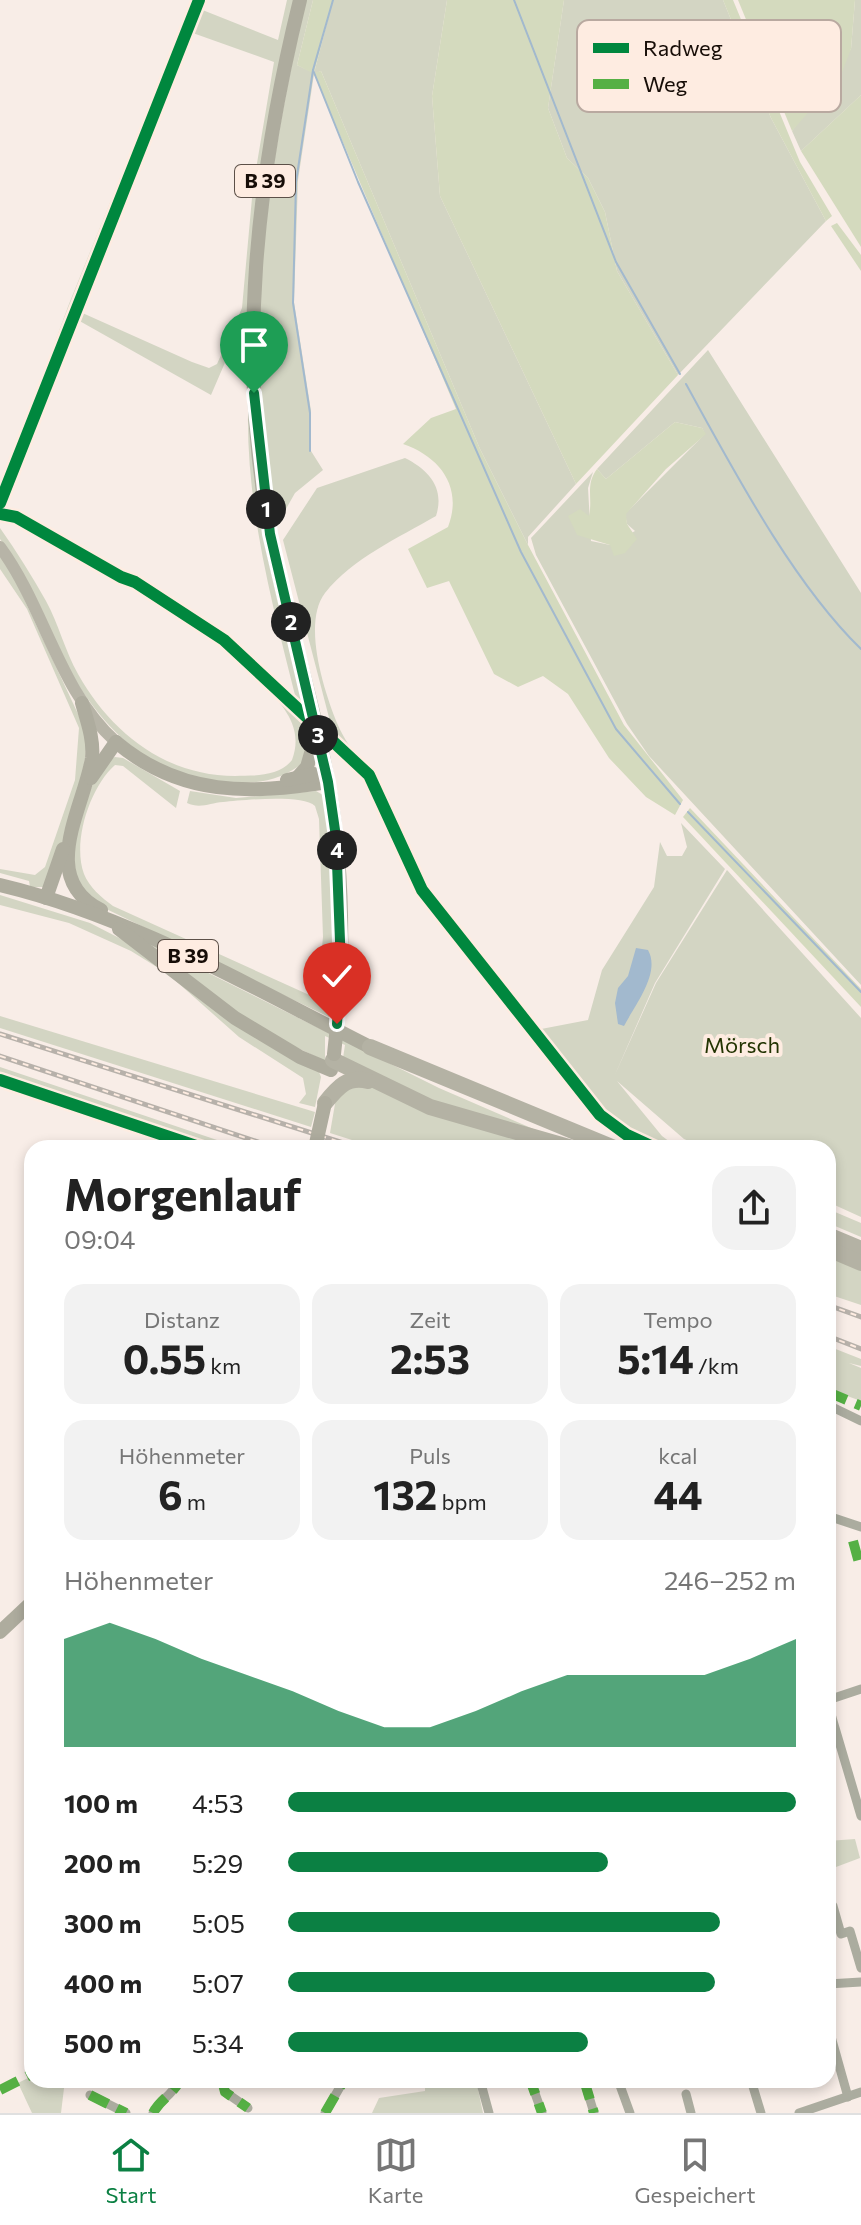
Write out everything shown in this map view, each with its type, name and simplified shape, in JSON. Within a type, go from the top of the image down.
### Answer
[{"type":"highway","name":"B 39","points":[[370,1047],[420,1075],[565,1140]]},
{"type":"highway","name":"B 39","points":[[370,1047],[595,1140]]},
{"type":"highway","points":[[332,1061],[459,1117],[543,1140]]},
{"type":"highway","points":[[325,1103],[343,1083],[352,1079],[378,1083]]},
{"type":"highway","points":[[836,1238],[861,1249]]},
{"type":"highway","points":[[836,1252],[861,1263]]},
{"type":"main road","name":"B 39","points":[[300,0],[273,124],[264,185],[255,278],[253,365],[270,534],[328,782],[341,900],[340,999],[332,1061]]},
{"type":"main road","points":[[82,703],[92,738],[91,760],[84,788]]},
{"type":"main road","points":[[296,778],[313,753],[317,730]]},
{"type":"main road","name":"B 39","points":[[116,742],[84,788],[69,838],[67,866],[74,887],[86,902],[128,927],[370,1047]]},
{"type":"main road","points":[[91,760],[101,748],[116,742],[153,768],[187,782],[218,789],[267,791],[328,782]]},
{"type":"main road","points":[[252,790],[314,774],[328,782]]},
{"type":"main road","points":[[46,898],[69,838]]},
{"type":"main road","points":[[0,885],[128,927]]},
{"type":"main road","points":[[110,920],[235,1018],[289,1051],[332,1061],[317,1140]]},
{"type":"main road","points":[[0,1632],[24,1610]]},
{"type":"street","points":[[0,547],[17,571],[82,703],[116,742]]},
{"type":"street","points":[[836,1409],[861,1421]]},
{"type":"street","points":[[836,1519],[861,1527]]},
{"type":"street","points":[[836,1699],[861,1689]]},
{"type":"street","points":[[836,1725],[857,1786],[861,1816]]},
{"type":"street","points":[[836,1916],[841,1934],[850,1931],[861,1968]]},
{"type":"street","points":[[836,1984],[861,1982]]},
{"type":"street","points":[[836,2054],[848,2097]]},
{"type":"street","points":[[153,2113],[160,2102],[170,2098],[176,2088]]},
{"type":"street","points":[[224,2088],[225,2092],[248,2108]]},
{"type":"street","points":[[325,2113],[339,2088]]},
{"type":"street","points":[[485,2088],[489,2110]]},
{"type":"street","points":[[533,2088],[542,2113]]},
{"type":"street","points":[[586,2088],[594,2113]]},
{"type":"street","points":[[621,2088],[630,2113]]},
{"type":"street","points":[[753,2088],[761,2113]]},
{"type":"street","points":[[799,2113],[861,2092]]},
{"type":"street","points":[[686,2094],[691,2113]]},
{"type":"street","points":[[90,2095],[126,2113]]},
{"type":"green space","points":[[192,0],[198,0],[0,491],[69,304]]},
{"type":"green space","points":[[287,0],[294,0],[248,324],[230,351],[211,395],[76,319],[78,311],[192,362],[209,368],[217,364],[242,308],[253,187],[274,62],[190,32],[200,9],[278,40]]},
{"type":"green space","points":[[306,0],[313,0],[297,65],[314,73],[333,0],[447,0],[432,96],[440,196],[576,484],[528,537],[528,545],[480,449],[321,71],[314,74],[298,180],[294,302],[311,411],[311,451],[323,470],[295,493],[282,516],[275,516],[259,377],[262,267],[279,132]]},
{"type":"green space","points":[[313,0],[333,0],[314,73],[321,71],[480,449],[624,725],[683,800],[675,815],[646,797],[609,758],[568,694],[543,676],[518,687],[494,674],[449,581],[427,588],[408,549],[448,527],[453,499],[438,466],[403,444],[431,418],[456,409],[314,74],[297,65]]},
{"type":"green space","points":[[447,0],[564,0],[548,108],[567,158],[588,178],[605,212],[617,271],[678,375],[576,484],[440,196],[432,96]]},
{"type":"green space","points":[[564,0],[723,0],[731,20],[577,20],[577,112],[769,112],[826,221],[678,375],[617,271],[605,212],[588,178],[567,158],[548,108]]},
{"type":"green space","points":[[723,0],[733,0],[741,20],[731,20]]},
{"type":"green space","points":[[738,0],[855,0],[851,49],[841,75],[841,20],[746,20]]},
{"type":"green space","points":[[855,0],[861,0],[861,95],[801,151],[792,131],[806,112],[841,112],[841,63],[851,49]]},
{"type":"green space","points":[[861,95],[861,247],[801,151]]},
{"type":"green space","points":[[769,112],[779,112],[800,162],[832,216],[826,221]]},
{"type":"green space","points":[[784,112],[809,112],[792,131]]},
{"type":"green space","points":[[837,223],[861,255],[861,271],[831,226]]},
{"type":"green space","points":[[708,350],[861,593],[861,985],[649,756],[627,724],[536,555],[531,538],[593,472],[588,488],[591,541],[610,545],[635,531],[627,524],[625,514],[705,434],[702,428],[675,422],[606,479],[597,469]]},
{"type":"green space","points":[[249,387],[305,707],[297,703],[254,507],[248,427]]},
{"type":"green space","points":[[675,422],[702,428],[706,434],[666,469],[626,514],[627,524],[637,539],[625,553],[614,556],[610,545],[577,535],[568,516],[580,509],[589,516],[590,486],[597,469],[606,479]]},
{"type":"green space","points":[[405,458],[421,468],[433,481],[438,497],[436,516],[349,569],[325,593],[315,621],[321,676],[337,723],[361,763],[390,800],[385,805],[360,762],[333,733],[283,540],[317,488]]},
{"type":"green space","points":[[0,528],[46,601],[73,665],[91,695],[124,732],[143,747],[186,768],[210,774],[250,776],[281,769],[292,760],[295,747],[293,725],[282,706],[259,679],[305,720],[306,760],[277,777],[233,783],[179,772],[143,754],[114,730],[67,667],[13,558],[0,539]]},
{"type":"green space","points":[[0,555],[11,571],[87,733],[78,792],[46,887],[30,887],[29,881],[0,873],[0,869],[35,875],[45,867],[75,780],[79,728],[27,609],[0,569]]},
{"type":"green space","points":[[115,757],[123,758],[180,791],[176,808],[123,766],[115,765],[91,801],[82,831],[81,861],[92,888],[113,906],[316,998],[318,1004],[331,1012],[331,1018],[96,904],[86,893],[72,865],[73,840],[93,784],[107,762]]},
{"type":"green space","points":[[190,791],[236,798],[316,791],[323,795],[334,918],[332,993],[329,993],[327,1006],[321,1001],[318,987],[323,937],[319,819],[315,806],[298,800],[272,799],[196,806],[187,803]]},
{"type":"green space","points":[[690,808],[861,989],[861,1007],[683,817]]},
{"type":"green space","name":"Mörsch","points":[[681,823],[725,869],[655,983],[614,1077],[656,983],[727,870],[861,1018],[861,1217],[836,1206],[836,1140],[686,1140],[617,1081],[667,1140],[646,1140],[612,1124],[536,1030],[588,1020],[602,970],[654,887],[660,842],[667,856],[682,856],[687,847]]},
{"type":"green space","points":[[0,895],[90,923],[127,942],[319,1072],[321,1077],[315,1107],[299,1103],[306,1094],[303,1078],[239,1037],[168,974],[131,951],[69,923],[0,905]]},
{"type":"green space","points":[[150,944],[439,1088],[545,1134],[466,1116],[343,1058],[345,1045],[325,1036],[325,1061],[260,1030]]},
{"type":"green space","points":[[0,1016],[315,1112],[311,1127],[0,1028]]},
{"type":"green space","points":[[0,1067],[218,1140],[187,1140],[0,1078]]},
{"type":"green space","points":[[362,1081],[534,1140],[352,1140],[330,1133],[336,1098]]},
{"type":"green space","points":[[836,1212],[861,1223],[861,1237],[836,1226]]},
{"type":"green space","points":[[836,1260],[861,1270],[861,1305],[836,1297]]},
{"type":"green space","points":[[836,1349],[861,1359],[861,1366],[849,1363],[861,1368],[861,1401],[836,1392]]},
{"type":"green space","points":[[855,1839],[860,1858],[836,1867],[836,1840]]},
{"type":"green space","points":[[24,2080],[24,2088],[64,2088],[61,2113],[32,2113],[18,2083]]},
{"type":"green space","points":[[425,2088],[478,2088],[483,2113],[372,2113],[379,2098],[425,2091]]},
{"type":"water","points":[[636,948],[648,950],[651,969],[645,989],[624,1026],[618,1024],[615,1003],[618,988],[628,976]]},
{"type":"waterway","points":[[310,451],[310,413],[293,303],[296,182],[313,70],[333,0]]},
{"type":"waterway","points":[[514,0],[616,262],[680,374]]},
{"type":"waterway","points":[[313,70],[358,182],[521,552],[616,729],[680,804]]},
{"type":"waterway","points":[[686,384],[744,488],[788,558],[811,591],[861,649]]},
{"type":"waterway","points":[[688,812],[861,992]]},
{"type":"railway","points":[[0,1034],[334,1140]]},
{"type":"railway","points":[[0,1056],[252,1140]]},
{"type":"railway","points":[[836,1308],[861,1317]]},
{"type":"railway","points":[[836,1339],[861,1349]]},
{"type":"marked path","points":[[836,1395],[861,1406]]},
{"type":"marked path","points":[[853,1541],[861,1570]]},
{"type":"marked path","points":[[0,2090],[24,2078]]},
{"type":"marked path","points":[[153,2113],[175,2088]]},
{"type":"marked path","points":[[224,2088],[225,2092],[248,2108]]},
{"type":"marked path","points":[[325,2113],[339,2088]]},
{"type":"marked path","points":[[533,2088],[542,2113]]},
{"type":"marked path","points":[[586,2088],[594,2113]]},
{"type":"marked path","points":[[90,2095],[126,2113]]},
{"type":"cycle path","points":[[0,503],[199,0]]},
{"type":"cycle path","points":[[0,514],[16,517],[135,582],[224,640],[369,775],[422,890],[600,1115],[638,1140]]},
{"type":"cycle path","points":[[0,1080],[178,1140]]},
{"type":"route","points":[[254,393],[270,534],[328,782],[336,837],[341,900],[337,1024]]}]
